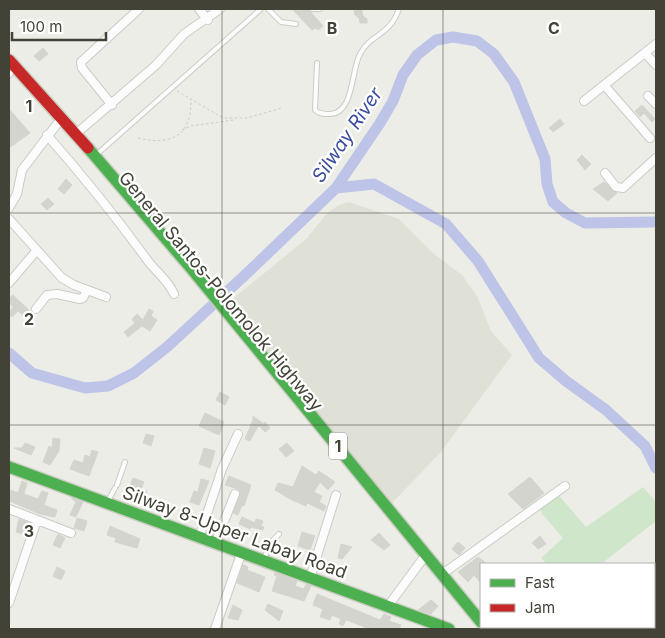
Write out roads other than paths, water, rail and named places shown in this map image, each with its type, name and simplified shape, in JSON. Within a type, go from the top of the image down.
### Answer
[{"type":"main road","name":"1","points":[[9,60],[95,155],[230,322],[480,622]]},
{"type":"main road","name":"General Santos-Polomolok Highway","points":[[10,73],[203,288]]},
{"type":"main road","name":"General Santos-Polomolok Highway","points":[[230,322],[422,560],[480,622]]},
{"type":"main road","name":"Silway 8-Upper Labay Road","points":[[9,467],[449,629]]},
{"type":"street","points":[[112,104],[82,68],[81,62],[139,9]]},
{"type":"street","points":[[199,9],[208,20]]},
{"type":"street","points":[[76,133],[156,66],[184,34],[208,20],[220,9]]},
{"type":"street","points":[[584,101],[656,44]]},
{"type":"street","points":[[645,53],[656,65]]},
{"type":"street","points":[[605,86],[650,138]]},
{"type":"street","points":[[648,96],[656,104]]},
{"type":"street","points":[[9,208],[17,194],[22,170],[57,124]]},
{"type":"street","points":[[47,135],[92,188],[150,264],[164,277],[174,294]]},
{"type":"street","points":[[606,173],[616,187],[623,188],[656,158]]},
{"type":"street","points":[[9,219],[62,278],[106,296]]},
{"type":"street","points":[[9,284],[37,250]]},
{"type":"street","points":[[36,308],[41,301],[51,294],[80,299],[85,296],[88,290]]},
{"type":"street","points":[[199,538],[222,469],[238,434]]},
{"type":"street","points":[[441,575],[565,486]]},
{"type":"street","points":[[215,544],[235,494]]},
{"type":"street","points":[[310,578],[336,495]]},
{"type":"street","points":[[9,509],[71,533]]},
{"type":"street","points":[[9,603],[37,520]]},
{"type":"street","points":[[215,629],[241,554]]},
{"type":"street","points":[[388,606],[422,560]]},
{"type":"lane","points":[[95,155],[261,9]]},
{"type":"lane","points":[[268,9],[281,22],[296,24]]},
{"type":"lane","points":[[312,9],[320,9]]},
{"type":"lane","points":[[317,63],[315,110],[330,114],[338,113],[343,109],[350,95],[359,54],[372,40],[388,29],[395,20],[399,9]]},
{"type":"lane","points":[[107,503],[116,487],[125,462]]},
{"type":"lane","points":[[263,561],[271,542],[279,534]]},
{"type":"waterway","name":"Silway River","points":[[9,353],[32,373],[85,388],[108,386],[134,373],[167,347],[336,188],[380,123],[393,101],[403,75],[417,55],[436,40],[453,37],[477,41],[494,54],[514,82],[545,159],[547,184],[553,202],[566,213],[585,223],[656,222]]},
{"type":"waterway","points":[[336,188],[374,184],[446,224],[478,261],[539,358],[566,381],[606,410],[645,446],[656,468]]}]
